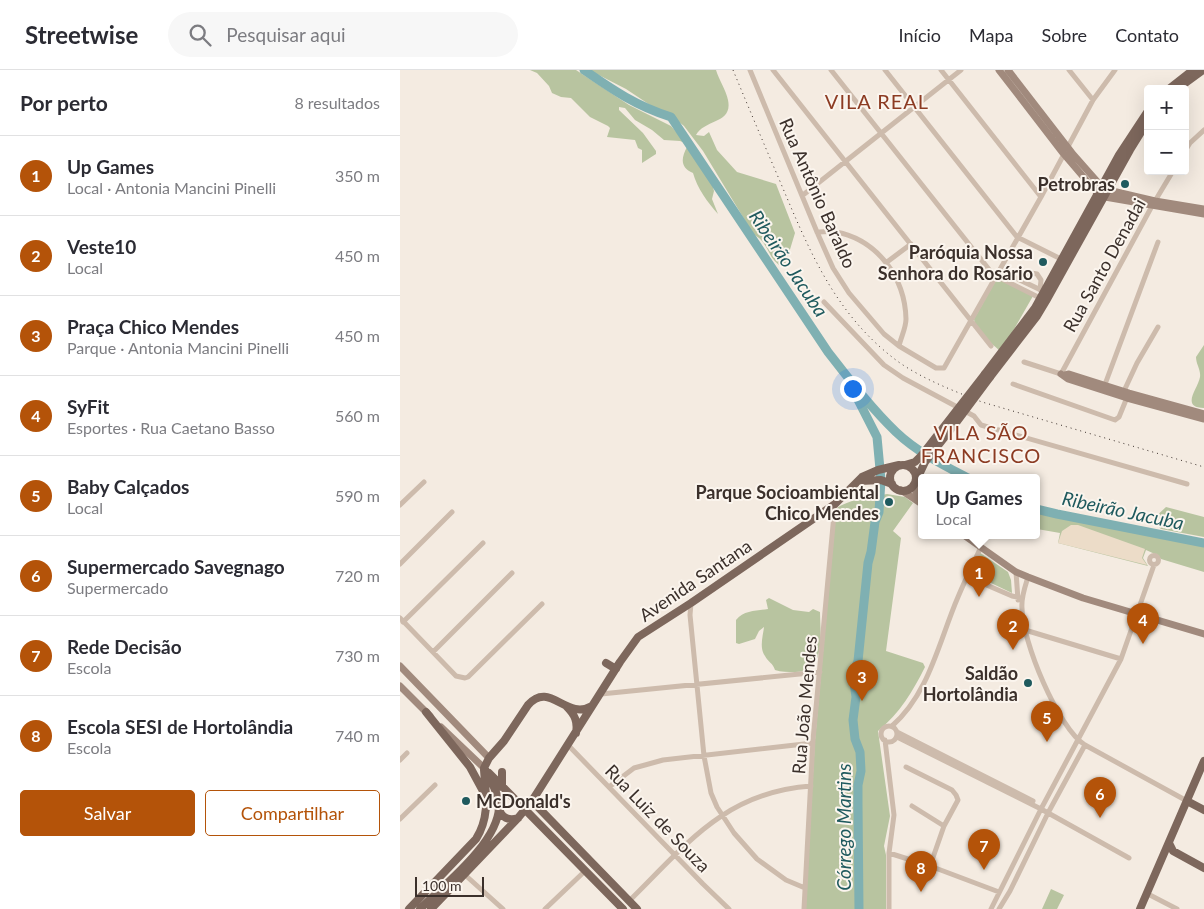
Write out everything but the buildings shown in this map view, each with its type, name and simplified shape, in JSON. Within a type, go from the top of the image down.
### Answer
[{"type":"main road","points":[[1172,85],[1183,73],[1193,70]]},
{"type":"main road","points":[[1182,85],[1203,70]]},
{"type":"main road","points":[[1103,192],[1128,140],[1144,117]]},
{"type":"main road","points":[[1103,192],[1144,127]]},
{"type":"main road","name":"Avenida Santana","points":[[918,474],[925,457],[1002,356],[1044,295],[1103,192]]},
{"type":"main road","name":"Avenida Santana","points":[[431,909],[532,801],[638,637],[835,504],[865,475],[915,462],[925,457]]},
{"type":"main road","points":[[858,482],[881,480],[901,490],[908,490],[915,483],[916,474],[913,469],[902,465],[892,472],[890,477],[892,484]]},
{"type":"main road","name":"Avenida Santana","points":[[915,483],[918,475]]},
{"type":"main road","points":[[606,663],[616,669]]},
{"type":"main road","points":[[418,906],[476,838],[487,813],[484,768],[489,758],[504,741],[532,700],[543,696],[549,697],[566,707],[576,721],[574,737]]},
{"type":"main road","points":[[566,707],[582,710],[594,704]]},
{"type":"main road","points":[[426,712],[470,767],[486,797]]},
{"type":"main road","points":[[1140,909],[1162,856],[1188,802],[1204,761]]},
{"type":"main road","points":[[484,768],[622,909]]},
{"type":"main road","points":[[484,768],[492,784],[500,812],[506,818],[518,818]]},
{"type":"main road","points":[[409,909],[418,906],[474,856],[488,838],[499,808],[502,772]]},
{"type":"main road","points":[[532,801],[637,909]]},
{"type":"main road","points":[[1188,802],[1204,810]]},
{"type":"main road","points":[[1168,843],[1173,851],[1204,868]]},
{"type":"main road","points":[[1162,856],[1173,851]]},
{"type":"street","points":[[750,72],[756,70]]},
{"type":"street","points":[[774,70],[991,346]]},
{"type":"street","points":[[831,70],[995,277],[1044,295]]},
{"type":"street","points":[[885,70],[1017,237],[1064,261]]},
{"type":"street","points":[[941,70],[1041,197]]},
{"type":"street","points":[[803,195],[961,70]]},
{"type":"street","points":[[999,70],[1103,192],[1204,214]]},
{"type":"street","points":[[1008,70],[1065,149]]},
{"type":"street","points":[[1069,70],[1093,100]]},
{"type":"street","points":[[971,320],[1041,197],[1065,149],[1093,100],[1115,70]]},
{"type":"street","name":"Rua Antônio Baraldo","points":[[750,72],[833,268],[849,292],[884,334],[899,346],[936,368],[944,368],[971,320]]},
{"type":"street","points":[[1189,145],[1204,130]]},
{"type":"street","name":"Rua Santo Denadai","points":[[1063,374],[1153,204],[1171,175]]},
{"type":"street","points":[[1153,204],[1204,209]]},
{"type":"street","points":[[817,232],[836,232],[856,238],[872,248],[888,262],[896,276],[903,298],[906,321],[899,346]]},
{"type":"street","points":[[1104,387],[1158,242]]},
{"type":"street","points":[[888,262],[911,244]]},
{"type":"street","points":[[999,270],[1044,295]]},
{"type":"street","points":[[1018,279],[1031,273],[1037,274],[1044,295]]},
{"type":"street","points":[[824,302],[884,366],[918,387],[974,416],[981,425],[1186,484]]},
{"type":"street","points":[[1013,384],[1112,420],[1117,420],[1137,363],[1158,327]]},
{"type":"street","points":[[1024,362],[1063,374],[1068,379],[1104,387],[1204,419]]},
{"type":"street","points":[[1126,394],[1204,414]]},
{"type":"street","points":[[400,505],[424,482]]},
{"type":"street","points":[[915,483],[918,494]]},
{"type":"street","points":[[901,490],[918,501]]},
{"type":"street","name":"Rua João Mendes","points":[[804,909],[813,743],[835,504]]},
{"type":"street","points":[[400,564],[452,512]]},
{"type":"street","points":[[969,539],[1016,572],[1028,578],[1083,598],[1204,634]]},
{"type":"street","points":[[482,544],[402,620],[456,676],[468,677],[542,604]]},
{"type":"street","points":[[889,909],[889,853],[894,815],[885,740],[882,735],[883,730],[901,719],[913,703],[926,679],[958,596],[981,547]]},
{"type":"street","points":[[991,909],[1121,659],[1154,565]]},
{"type":"street","points":[[1016,572],[1024,630],[1054,705],[1064,724],[1085,746],[1188,802]]},
{"type":"street","points":[[433,652],[512,573]]},
{"type":"street","points":[[968,577],[1020,598]]},
{"type":"street","points":[[1020,598],[1028,578]]},
{"type":"street","points":[[688,605],[704,756],[711,793],[722,816],[757,859],[786,880],[805,888]]},
{"type":"street","points":[[1024,630],[1121,659]]},
{"type":"street","points":[[400,666],[489,758]]},
{"type":"street","points":[[601,694],[820,672]]},
{"type":"street","points":[[400,682],[409,683],[413,679]]},
{"type":"street","points":[[400,686],[484,768]]},
{"type":"street","points":[[892,726],[897,734],[1042,808],[1129,858]]},
{"type":"street","points":[[885,740],[891,741],[897,734]]},
{"type":"street","points":[[609,786],[626,773],[641,766],[663,760],[813,743]]},
{"type":"street","name":"Rua Luiz de Souza","points":[[568,745],[729,909]]},
{"type":"street","points":[[999,909],[1085,746]]},
{"type":"street","points":[[400,760],[407,753]]},
{"type":"street","points":[[906,767],[952,790],[958,800],[944,826],[930,866]]},
{"type":"street","points":[[400,819],[435,785]]},
{"type":"street","points":[[622,909],[700,831],[735,806],[761,795],[811,786]]},
{"type":"street","points":[[912,806],[944,826]]},
{"type":"street","points":[[889,853],[999,892]]},
{"type":"street","points":[[545,909],[585,871]]},
{"type":"street","points":[[464,874],[503,909]]},
{"type":"street","points":[[1146,893],[1176,909]]},
{"type":"green space","points":[[530,70],[576,70],[629,105],[671,126],[691,149],[711,180],[714,191],[712,199],[718,214],[703,195],[693,173],[684,165],[683,159],[687,147],[685,143],[664,140],[635,120],[625,108],[619,107],[619,110],[643,133],[656,151],[656,154],[642,163],[642,150],[638,148],[635,140],[607,137],[610,128],[608,126],[590,117],[571,98],[561,97],[552,93],[549,86],[537,73]]},
{"type":"green space","points":[[589,70],[716,70],[727,96],[728,108],[722,117],[700,130],[696,135],[704,136],[709,132],[717,150],[737,172],[776,184],[795,233],[785,266],[781,267],[772,258],[762,241],[750,233],[749,227],[703,151],[684,126],[673,117],[653,107],[626,89]]},
{"type":"green space","points":[[997,278],[1033,296],[1001,352],[981,333],[974,319]]},
{"type":"green space","points":[[1204,345],[1204,408],[1193,404],[1192,397],[1200,377],[1196,357]]},
{"type":"green space","points":[[887,494],[905,497],[913,503],[893,531],[901,538],[886,651],[923,663],[925,667],[905,701],[893,717],[878,731],[890,816],[884,846],[886,855],[886,909],[805,909],[815,740],[836,509],[853,501]]},
{"type":"green space","points":[[1166,507],[1204,517],[1204,537],[1161,529],[1152,520]]},
{"type":"green space","points":[[1040,513],[1204,545],[1204,572],[1161,559],[1146,550],[1143,558],[1148,566],[1058,543],[1060,533],[1040,530]]},
{"type":"green space","points":[[979,552],[1008,572],[1012,593],[970,573]]},
{"type":"green space","points":[[769,598],[793,610],[809,612],[813,609],[820,612],[820,640],[817,659],[805,671],[782,672],[775,670],[763,653],[764,627],[759,631],[755,639],[739,644],[736,643],[736,620],[743,614],[768,609],[766,600]]},
{"type":"green space","points":[[1051,889],[1064,895],[1057,909],[1042,909]]},
{"type":"shaded area","points":[[1071,525],[1078,525],[1145,549],[1142,558],[1147,565],[1058,543],[1062,531]]},
{"type":"waterway","name":"Ribeirão Jacuba","points":[[584,70],[636,103],[671,117],[828,352],[861,393],[904,439],[930,458],[960,474]]},
{"type":"waterway","name":"Córrego Martins","points":[[852,388],[877,437],[881,480],[879,512],[875,522],[868,563],[858,661],[853,675],[856,697],[853,720],[855,739],[860,752],[861,771],[858,785],[859,909]]},
{"type":"waterway","name":"Ribeirão Jacuba","points":[[1040,510],[1204,543]]},
{"type":"railway","points":[[733,70],[813,256],[841,303],[877,345],[919,375],[982,402],[1204,467]]},
{"type":"place","name":"Petrobras","points":[[1125,184]]},
{"type":"place","name":"Paróquia Nossa Senhora do Rosário","points":[[1043,262]]},
{"type":"place","name":"Parque Socioambiental Chico Mendes","points":[[889,502]]},
{"type":"place","name":"Up Games","points":[[979,597]]},
{"type":"place","name":"SyFit","points":[[1143,644]]},
{"type":"place","name":"Veste10","points":[[1013,650]]},
{"type":"place","name":"Saldão Hortolândia","points":[[1028,683]]},
{"type":"place","name":"Praça Chico Mendes","points":[[862,701]]},
{"type":"place","name":"Baby Calçados","points":[[1047,742]]},
{"type":"place","name":"McDonald's","points":[[466,801]]},
{"type":"place","name":"Supermercado Savegnago","points":[[1100,818]]},
{"type":"place","name":"Rede Decisão","points":[[984,870]]},
{"type":"place","name":"Escola SESI de Hortolândia","points":[[921,892]]},
{"type":"district","name":"VILA REAL","points":[[877,101]]},
{"type":"district","name":"VILA SÃO FRANCISCO","points":[[981,444]]}]
